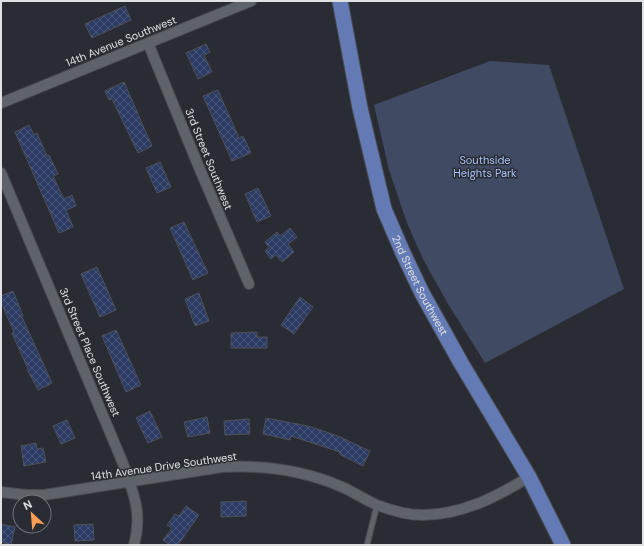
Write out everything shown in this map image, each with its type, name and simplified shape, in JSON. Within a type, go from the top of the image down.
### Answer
[{"type":"main road","name":"2nd Street Southwest","points":[[340,1],[360,108],[384,209],[422,293],[529,477],[563,545]]},
{"type":"street","name":"14th Avenue Southwest","points":[[1,103],[251,1]]},
{"type":"street","name":"3rd Street Southwest","points":[[148,42],[249,284]]},
{"type":"street","name":"3rd Street Place Southwest","points":[[1,173],[130,482],[138,508],[137,532],[134,545]]},
{"type":"street","name":"14th Avenue Drive Southwest","points":[[1,492],[44,495],[222,468],[240,466],[264,467],[319,478],[343,487],[377,505],[420,515],[454,512],[486,501],[529,477]]},
{"type":"lane","points":[[366,545],[377,505]]},
{"type":"green space","name":"Southside Heights Park","points":[[490,61],[549,65],[624,289],[485,363],[448,304],[423,259],[407,223],[389,170],[374,105]]},
{"type":"building","points":[[125,6],[131,20],[92,38],[85,24]]},
{"type":"building","points":[[206,44],[210,52],[204,55],[212,72],[198,79],[186,53]]},
{"type":"building","points":[[124,82],[152,146],[138,153],[112,99],[109,100],[105,91]]},
{"type":"building","points":[[218,90],[239,138],[243,136],[251,153],[232,161],[203,96]]},
{"type":"building","points":[[29,125],[34,135],[37,133],[47,156],[49,155],[58,174],[53,176],[64,199],[72,195],[76,206],[66,210],[73,227],[59,233],[15,132]]},
{"type":"building","points":[[160,162],[171,187],[157,193],[146,168]]},
{"type":"building","points":[[258,188],[271,216],[257,222],[245,194]]},
{"type":"building","points":[[184,222],[208,273],[193,280],[170,228]]},
{"type":"building","points":[[290,228],[297,237],[288,244],[294,252],[282,262],[276,255],[271,259],[265,251],[269,248],[265,242],[277,232],[280,236]]},
{"type":"building","points":[[97,267],[116,310],[100,317],[81,274]]},
{"type":"building","points":[[13,291],[23,316],[22,317],[52,383],[38,390],[27,369],[12,333],[14,332],[1,302],[1,296]]},
{"type":"building","points":[[199,293],[209,321],[195,326],[185,299]]},
{"type":"building","points":[[300,297],[313,307],[294,334],[281,325]]},
{"type":"building","points":[[116,330],[141,385],[126,392],[102,336]]},
{"type":"building","points":[[257,332],[257,337],[267,337],[267,348],[231,348],[231,333]]},
{"type":"building","points":[[150,411],[162,437],[148,443],[136,418]]},
{"type":"building","points":[[207,417],[210,433],[188,437],[184,422]]},
{"type":"building","points":[[266,418],[308,426],[338,436],[370,451],[363,466],[339,454],[340,452],[291,436],[290,440],[263,434]]},
{"type":"building","points":[[249,419],[250,434],[225,435],[224,421]]},
{"type":"building","points":[[67,420],[75,438],[61,444],[53,426]]},
{"type":"building","points":[[36,443],[37,449],[43,448],[46,462],[24,466],[21,446]]},
{"type":"building","points":[[246,501],[246,516],[221,517],[221,502]]},
{"type":"building","points":[[186,506],[199,515],[178,545],[170,545],[163,540],[172,528],[167,525],[175,514],[179,516]]},
{"type":"building","points":[[1,524],[12,526],[12,534],[13,534],[11,545],[1,542]]},
{"type":"building","points":[[93,524],[94,540],[75,541],[74,525]]}]
